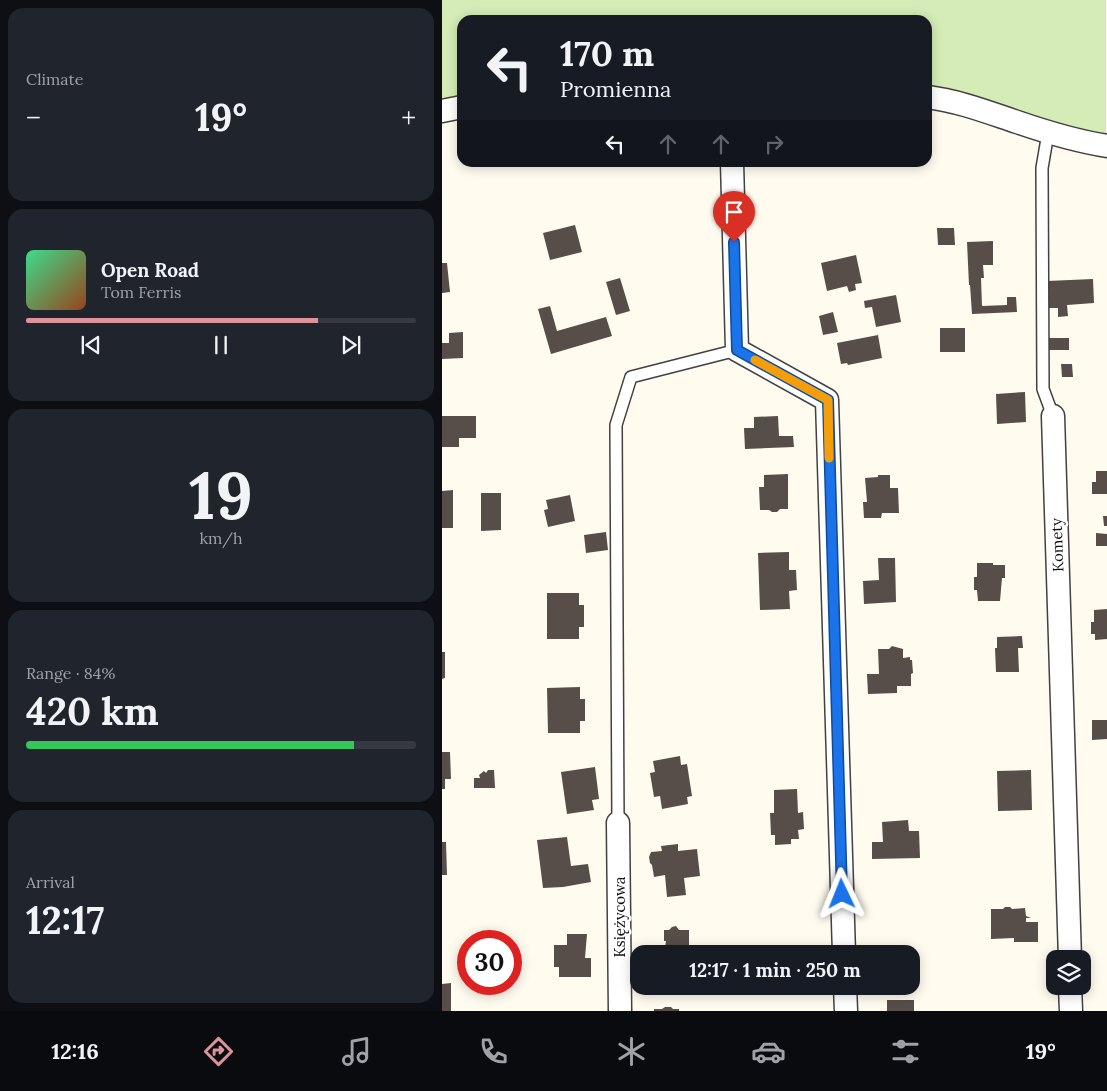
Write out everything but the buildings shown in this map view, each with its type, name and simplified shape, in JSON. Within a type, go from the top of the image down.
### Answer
[{"type":"street","points":[[932,98],[961,103],[1048,133],[1106,146]]},
{"type":"street","points":[[442,111],[457,108]]},
{"type":"street","points":[[732,167],[737,350],[828,400],[844,945]]},
{"type":"street","name":"Komety","points":[[1053,416],[1070,950]]},
{"type":"street","name":"Księżycowa","points":[[618,823],[620,1011]]},
{"type":"street","points":[[845,995],[846,1011]]},
{"type":"street","points":[[1070,995],[1071,1011]]},
{"type":"lane","name":"Komety","points":[[1048,133],[1042,168],[1043,389],[1053,416]]},
{"type":"lane","points":[[618,823],[616,425],[631,377],[737,350]]},
{"type":"green space","points":[[442,0],[1106,0],[1106,136],[1086,134],[976,96],[932,89],[932,15],[457,15],[457,101],[442,104]]},
{"type":"slow traffic","points":[[755,360],[828,400],[829,458]]},
{"type":"route","points":[[734,242],[737,350],[828,400],[842,894]]}]
